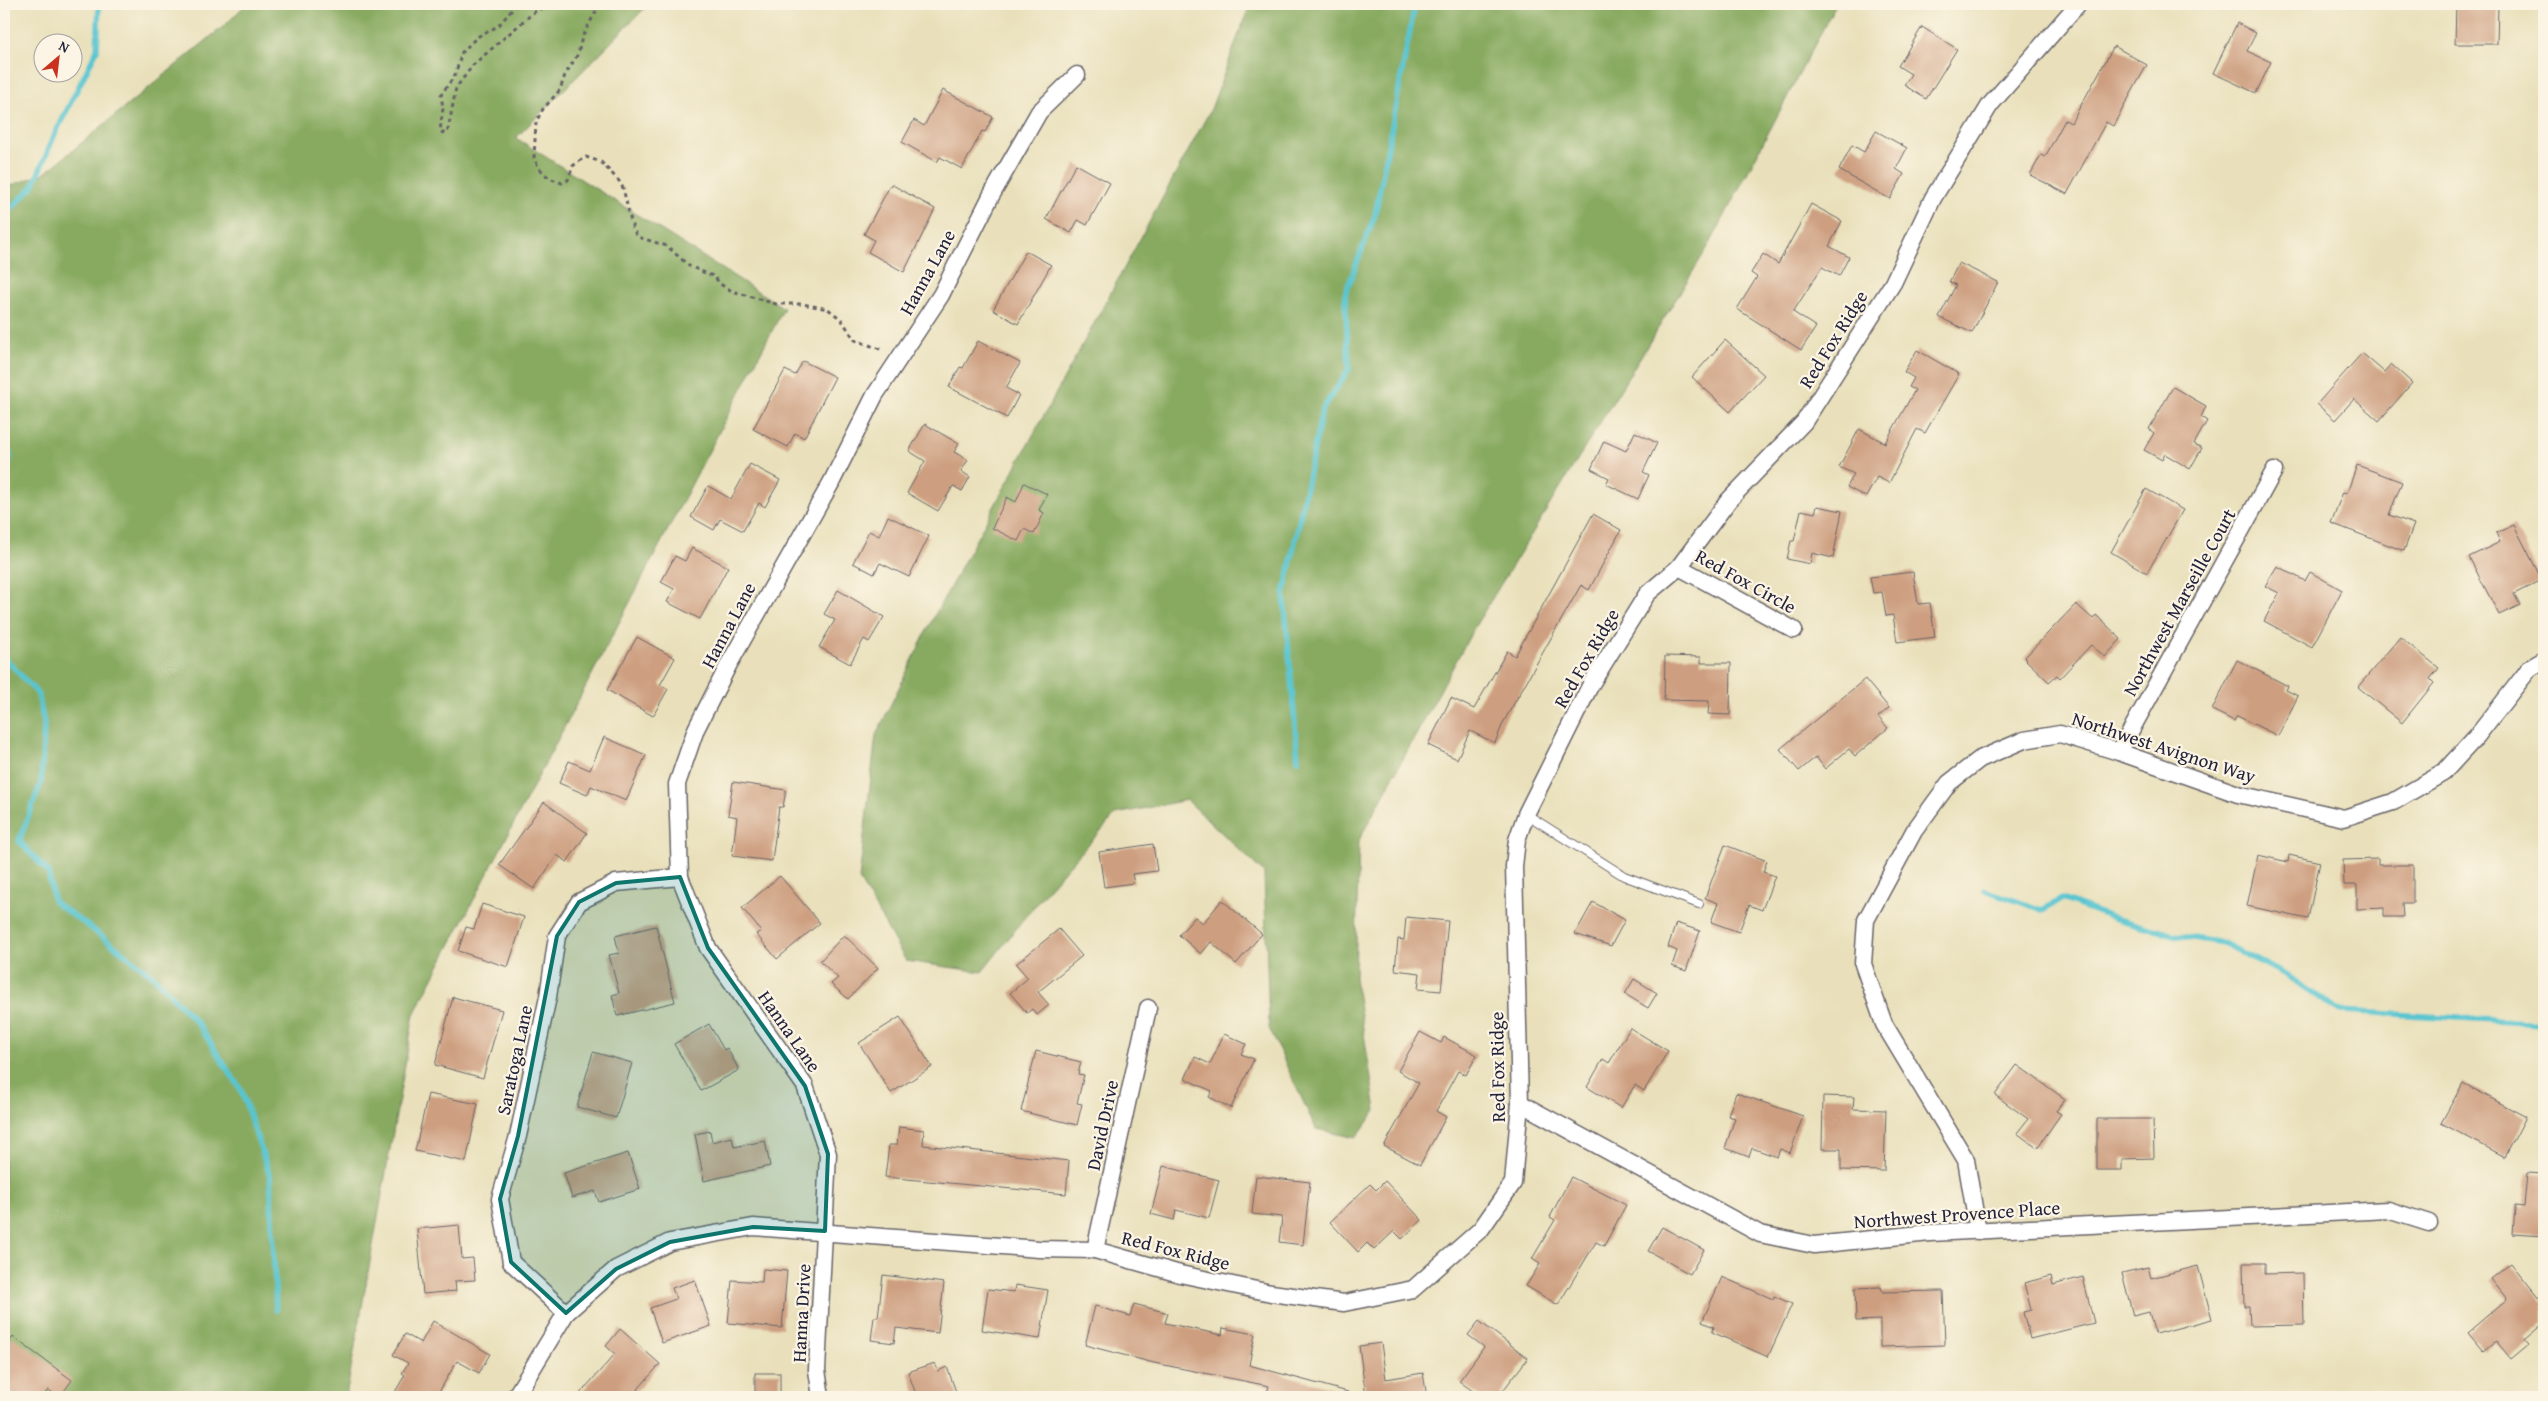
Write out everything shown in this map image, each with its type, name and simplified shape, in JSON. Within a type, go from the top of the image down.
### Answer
[{"type":"street","name":"Red Fox Ridge","points":[[515,1397],[566,1313],[616,1269],[670,1242],[753,1227],[826,1231],[1039,1249],[1095,1250],[1180,1274],[1271,1293],[1344,1303],[1413,1289],[1481,1229],[1513,1182],[1520,1103],[1514,866],[1517,840],[1526,814],[1591,684],[1647,594],[1678,567],[1729,500],[1804,422],[1892,283],[1933,198],[1990,105],[2078,4]]},
{"type":"street","name":"Hanna Lane","points":[[826,1231],[828,1154],[805,1086],[708,948],[680,877],[677,784],[696,729],[770,587],[831,483],[875,394],[941,295],[991,196],[1039,112],[1076,75]]},
{"type":"street","name":"Northwest Marseille Court","points":[[2120,752],[2274,471]]},
{"type":"street","name":"Red Fox Circle","points":[[1678,567],[1794,630]]},
{"type":"street","name":"Northwest Avignon Way","points":[[1978,1231],[1966,1160],[1884,1024],[1863,964],[1866,920],[1914,831],[1948,783],[1980,759],[2024,740],[2060,734],[2120,752],[2238,794],[2344,818],[2393,802],[2442,773],[2477,736],[2530,668],[2544,660]]},
{"type":"street","name":"Saratoga Lane","points":[[566,1313],[512,1262],[500,1199],[518,1136],[548,997],[557,936],[579,902],[616,883],[680,877]]},
{"type":"street","name":"David Drive","points":[[1095,1250],[1148,1008]]},
{"type":"street","name":"Northwest Provence Place","points":[[1520,1103],[1760,1234],[1814,1245],[1930,1233],[2388,1210],[2430,1222]]},
{"type":"street","name":"Hanna Drive","points":[[821,1397],[817,1370],[826,1231]]},
{"type":"lane","points":[[1526,814],[1624,876],[1699,904]]},
{"type":"path","points":[[517,4],[498,26],[477,37],[462,52],[455,75],[441,95],[443,108],[440,131],[445,134],[448,130],[456,88],[473,66],[534,12],[554,4]]},
{"type":"path","points":[[600,4],[582,37],[578,54],[565,75],[560,90],[543,109],[536,122],[534,158],[538,168],[549,178],[562,183],[568,180],[573,166],[578,161],[586,157],[594,158],[610,170],[619,181],[633,230],[638,237],[667,246],[689,266],[715,277],[720,284],[732,291],[776,304],[803,304],[828,309],[841,319],[855,340],[876,346],[899,358]]},
{"type":"highlighted area","points":[[680,877],[708,948],[805,1086],[828,1154],[825,1231],[753,1227],[670,1242],[616,1269],[566,1313],[511,1262],[500,1199],[518,1136],[557,936],[579,902],[616,883]]},
{"type":"green space","points":[[246,4],[649,4],[516,138],[784,308],[414,1014],[346,1397],[4,1397],[4,188],[45,173],[225,25]]},
{"type":"green space","points":[[1250,4],[1836,4],[1711,242],[1474,628],[1359,840],[1355,978],[1376,1110],[1356,1138],[1316,1129],[1269,1028],[1264,873],[1187,800],[1116,814],[1048,889],[982,972],[906,961],[859,879],[876,735],[930,624],[1211,109]]},
{"type":"building","points":[[2456,4],[2498,4],[2497,44],[2455,44]]},
{"type":"building","points":[[2237,23],[2256,33],[2247,51],[2271,62],[2256,93],[2213,73]]},
{"type":"building","points":[[1922,27],[1957,49],[1926,99],[1904,85],[1911,74],[1898,66]]},
{"type":"building","points":[[2114,46],[2147,65],[2113,126],[2106,122],[2067,194],[2030,175],[2041,155],[2045,157],[2065,120],[2071,123]]},
{"type":"building","points":[[943,90],[993,117],[985,132],[982,131],[962,169],[940,157],[937,162],[902,142],[914,120],[924,126]]},
{"type":"building","points":[[1876,131],[1907,148],[1896,169],[1904,174],[1890,199],[1839,170],[1852,145],[1864,152]]},
{"type":"building","points":[[1076,164],[1110,183],[1087,225],[1078,220],[1071,233],[1046,219]]},
{"type":"building","points":[[891,184],[935,209],[904,272],[868,252],[874,240],[864,234]]},
{"type":"building","points":[[1811,204],[1842,221],[1829,246],[1849,257],[1839,276],[1822,267],[1793,312],[1816,327],[1801,350],[1737,309],[1757,277],[1751,273],[1763,254],[1778,264]]},
{"type":"building","points":[[1026,251],[1051,265],[1018,324],[993,310]]},
{"type":"building","points":[[1959,263],[1998,282],[1972,333],[1939,317],[1956,285],[1949,282]]},
{"type":"building","points":[[1725,340],[1764,375],[1730,412],[1692,377]]},
{"type":"building","points":[[978,341],[1020,363],[1006,388],[1019,395],[1007,418],[949,387],[960,367],[963,368]]},
{"type":"building","points":[[1917,350],[1959,374],[1925,433],[1917,429],[1889,483],[1877,477],[1866,497],[1847,487],[1854,474],[1839,467],[1859,429],[1885,443],[1915,390],[1909,387],[1914,378],[1904,372]]},
{"type":"building","points":[[2362,353],[2384,372],[2391,364],[2412,383],[2379,421],[2354,399],[2335,420],[2317,404]]},
{"type":"building","points":[[803,361],[835,377],[804,438],[795,433],[788,447],[753,429],[785,370],[795,375]]},
{"type":"building","points":[[2173,387],[2206,406],[2201,417],[2207,421],[2194,444],[2202,448],[2190,469],[2165,454],[2162,460],[2144,450],[2154,433],[2149,429]]},
{"type":"building","points":[[925,424],[959,444],[954,452],[968,460],[961,471],[970,477],[962,491],[953,486],[938,511],[907,493],[925,461],[909,451]]},
{"type":"building","points":[[1635,432],[1657,443],[1643,472],[1649,475],[1638,499],[1606,484],[1609,478],[1591,469],[1604,441],[1626,451]]},
{"type":"building","points":[[750,464],[780,480],[765,507],[759,503],[743,531],[720,519],[714,530],[691,517],[708,486],[731,499]]},
{"type":"building","points":[[2357,465],[2402,482],[2389,515],[2414,524],[2404,551],[2331,523],[2343,492],[2347,493]]},
{"type":"building","points":[[1024,483],[1047,494],[1039,510],[1044,513],[1034,534],[1024,529],[1018,541],[992,528],[1007,497],[1016,502]]},
{"type":"building","points":[[2146,489],[2183,510],[2147,573],[2111,552]]},
{"type":"building","points":[[1817,506],[1842,511],[1833,558],[1812,553],[1810,564],[1787,559],[1791,541],[1794,541],[1801,510],[1815,513]]},
{"type":"building","points":[[1593,514],[1621,530],[1589,590],[1581,585],[1503,723],[1495,743],[1470,731],[1457,759],[1428,745],[1451,698],[1474,709],[1507,651],[1515,656]]},
{"type":"building","points":[[888,516],[929,536],[909,577],[880,563],[874,574],[853,563],[869,531],[879,536]]},
{"type":"building","points":[[2514,525],[2542,580],[2514,594],[2520,605],[2499,615],[2469,557],[2500,542],[2496,533]]},
{"type":"building","points":[[692,548],[728,567],[700,619],[667,602],[674,589],[661,582],[675,556],[685,561]]},
{"type":"building","points":[[2277,566],[2305,581],[2310,572],[2342,590],[2312,647],[2264,621],[2279,593],[2265,586]]},
{"type":"building","points":[[1913,572],[1918,604],[1930,603],[1935,637],[1897,642],[1893,615],[1886,616],[1882,592],[1873,593],[1870,577]]},
{"type":"building","points":[[838,590],[884,617],[869,642],[864,639],[850,664],[819,647],[835,620],[824,614]]},
{"type":"building","points":[[2076,604],[2093,619],[2096,615],[2121,639],[2105,657],[2091,645],[2060,678],[2057,675],[2049,682],[2024,658]]},
{"type":"building","points":[[637,637],[675,658],[660,685],[668,689],[653,716],[607,690]]},
{"type":"building","points":[[2400,637],[2439,668],[2430,679],[2434,683],[2402,723],[2358,687]]},
{"type":"building","points":[[1665,656],[1701,657],[1701,663],[1731,663],[1730,715],[1708,714],[1709,701],[1664,700]]},
{"type":"building","points":[[2237,660],[2288,686],[2286,690],[2298,696],[2278,736],[2237,716],[2234,721],[2212,710]]},
{"type":"building","points":[[1865,679],[1889,708],[1878,717],[1888,728],[1855,756],[1849,749],[1825,769],[1816,757],[1799,771],[1780,749]]},
{"type":"building","points":[[604,737],[646,755],[626,801],[591,786],[587,795],[559,783],[569,761],[590,770]]},
{"type":"building","points":[[733,782],[786,790],[783,807],[779,807],[772,861],[732,856],[737,817],[728,815]]},
{"type":"building","points":[[544,802],[587,833],[567,862],[557,855],[534,889],[499,865]]},
{"type":"building","points":[[1153,844],[1157,871],[1132,874],[1134,883],[1104,887],[1099,852]]},
{"type":"building","points":[[1725,845],[1767,861],[1763,872],[1775,876],[1762,910],[1749,905],[1739,932],[1711,922],[1718,903],[1705,898]]},
{"type":"building","points":[[2258,855],[2288,862],[2289,855],[2320,862],[2308,919],[2247,906]]},
{"type":"building","points":[[2378,859],[2378,865],[2413,865],[2413,903],[2402,903],[2403,917],[2384,917],[2384,908],[2357,909],[2357,885],[2344,885],[2343,860]]},
{"type":"building","points":[[780,876],[820,923],[777,959],[756,934],[761,931],[742,908]]},
{"type":"building","points":[[1222,900],[1262,934],[1236,964],[1211,942],[1201,954],[1179,935],[1195,917],[1203,923]]},
{"type":"building","points":[[1593,902],[1625,920],[1611,946],[1575,934]]},
{"type":"building","points":[[482,904],[524,917],[508,967],[458,951],[466,927],[474,929]]},
{"type":"building","points":[[1406,917],[1448,921],[1441,991],[1418,989],[1420,973],[1395,970],[1398,939],[1404,940]]},
{"type":"building","points":[[1676,923],[1700,931],[1686,971],[1672,966],[1677,951],[1668,947]]},
{"type":"building","points":[[656,926],[675,1002],[617,1016],[612,995],[619,993],[609,955],[619,953],[615,936]]},
{"type":"building","points":[[1059,929],[1082,956],[1038,992],[1049,1005],[1037,1015],[1032,1009],[1027,1013],[1010,993],[1028,978],[1016,964]]},
{"type":"building","points":[[844,935],[878,968],[848,999],[831,984],[838,978],[820,961]]},
{"type":"building","points":[[1634,979],[1657,993],[1648,1008],[1625,994]]},
{"type":"building","points":[[453,997],[502,1010],[483,1078],[435,1065]]},
{"type":"building","points":[[900,1017],[932,1067],[891,1093],[859,1043]]},
{"type":"building","points":[[709,1024],[724,1050],[727,1048],[739,1070],[701,1091],[674,1044]]},
{"type":"building","points":[[1630,1028],[1668,1051],[1644,1091],[1635,1085],[1621,1108],[1587,1087],[1603,1059],[1609,1063]]},
{"type":"building","points":[[1420,1032],[1441,1043],[1444,1037],[1477,1055],[1466,1075],[1458,1071],[1436,1111],[1446,1117],[1420,1165],[1384,1146],[1419,1083],[1398,1071]]},
{"type":"building","points":[[1224,1034],[1246,1044],[1241,1054],[1254,1059],[1231,1108],[1209,1097],[1212,1091],[1185,1079],[1195,1057],[1210,1064]]},
{"type":"building","points":[[1036,1051],[1081,1062],[1078,1074],[1084,1075],[1077,1103],[1082,1104],[1077,1125],[1021,1111]]},
{"type":"building","points":[[593,1052],[632,1063],[616,1118],[577,1107]]},
{"type":"building","points":[[2017,1065],[2065,1099],[2056,1111],[2061,1114],[2037,1148],[2017,1133],[2028,1119],[1995,1095]]},
{"type":"building","points":[[2463,1083],[2526,1117],[2505,1157],[2441,1123]]},
{"type":"building","points":[[1736,1093],[1803,1116],[1790,1153],[1780,1149],[1777,1157],[1752,1148],[1749,1157],[1725,1148],[1735,1118],[1728,1116]]},
{"type":"building","points":[[428,1094],[478,1104],[466,1162],[415,1151]]},
{"type":"building","points":[[1823,1096],[1854,1097],[1853,1109],[1886,1110],[1884,1171],[1841,1170],[1841,1149],[1822,1149]]},
{"type":"building","points":[[2097,1119],[2153,1119],[2154,1158],[2122,1159],[2122,1170],[2097,1170]]},
{"type":"building","points":[[899,1127],[924,1130],[923,1145],[1069,1161],[1066,1194],[885,1177],[889,1145],[897,1145]]},
{"type":"building","points":[[710,1131],[712,1142],[732,1137],[734,1147],[765,1141],[770,1166],[704,1181],[695,1134]]},
{"type":"building","points":[[628,1153],[640,1189],[599,1202],[595,1191],[572,1198],[564,1173]]},
{"type":"building","points":[[1163,1166],[1219,1180],[1209,1218],[1176,1210],[1174,1220],[1151,1214]]},
{"type":"building","points":[[2527,1173],[2544,1174],[2544,1236],[2513,1234],[2515,1206],[2524,1207]]},
{"type":"building","points":[[1256,1176],[1310,1182],[1303,1245],[1279,1242],[1282,1217],[1252,1214]]},
{"type":"building","points":[[1571,1177],[1626,1205],[1604,1246],[1596,1242],[1558,1305],[1526,1286],[1540,1264],[1532,1259],[1555,1220],[1550,1217]]},
{"type":"building","points":[[1385,1181],[1422,1220],[1402,1239],[1394,1231],[1374,1250],[1367,1243],[1358,1252],[1330,1222],[1370,1184],[1376,1190]]},
{"type":"building","points":[[459,1225],[462,1259],[473,1258],[475,1280],[455,1281],[456,1291],[423,1294],[417,1229]]},
{"type":"building","points":[[1662,1227],[1704,1250],[1690,1274],[1648,1251]]},
{"type":"building","points":[[2243,1263],[2265,1263],[2265,1274],[2303,1273],[2304,1325],[2250,1326],[2249,1306],[2244,1306]]},
{"type":"building","points":[[2511,1263],[2544,1304],[2544,1322],[2524,1339],[2529,1344],[2511,1359],[2496,1341],[2484,1351],[2468,1332],[2507,1299],[2491,1279]]},
{"type":"building","points":[[2198,1266],[2212,1319],[2155,1334],[2149,1312],[2133,1316],[2122,1273],[2148,1267],[2151,1278]]},
{"type":"building","points":[[763,1269],[787,1271],[782,1328],[728,1323],[732,1280],[762,1282]]},
{"type":"building","points":[[883,1275],[944,1283],[938,1333],[896,1328],[894,1343],[871,1340],[874,1317],[878,1317]]},
{"type":"building","points":[[2051,1276],[2053,1285],[2083,1277],[2094,1323],[2030,1339],[2023,1312],[2031,1310],[2024,1283]]},
{"type":"building","points":[[1722,1277],[1773,1299],[1774,1296],[1792,1304],[1768,1357],[1712,1332],[1714,1327],[1702,1322]]},
{"type":"building","points":[[695,1280],[711,1326],[662,1343],[650,1308],[676,1299],[672,1288]]},
{"type":"building","points":[[1015,1285],[1048,1290],[1040,1339],[982,1330],[988,1289],[1014,1292]]},
{"type":"building","points":[[1881,1287],[1882,1292],[1943,1291],[1945,1345],[1880,1347],[1880,1320],[1856,1321],[1855,1288]]},
{"type":"building","points":[[1134,1304],[1168,1313],[1165,1323],[1222,1335],[1223,1328],[1255,1334],[1249,1365],[1348,1392],[1347,1397],[1266,1397],[1269,1386],[1154,1363],[1085,1345],[1095,1306],[1130,1316]]},
{"type":"building","points":[[433,1321],[490,1354],[479,1373],[457,1361],[436,1397],[392,1397],[405,1375],[402,1373],[408,1363],[393,1355],[405,1334],[421,1343]]},
{"type":"building","points":[[1479,1321],[1528,1358],[1498,1397],[1481,1397],[1459,1381],[1484,1347],[1468,1335]]},
{"type":"building","points":[[620,1329],[660,1364],[631,1397],[577,1397],[615,1354],[606,1346]]},
{"type":"building","points":[[13,1337],[72,1380],[60,1397],[48,1390],[43,1397],[4,1397],[4,1350]]},
{"type":"building","points":[[1381,1343],[1386,1379],[1423,1373],[1427,1397],[1366,1397],[1359,1346]]},
{"type":"building","points":[[935,1363],[938,1371],[947,1367],[958,1397],[917,1397],[908,1372]]},
{"type":"building","points":[[755,1373],[780,1373],[780,1397],[755,1397]]},
{"type":"waterway","points":[[4,216],[33,186],[55,134],[97,50],[99,4]]},
{"type":"waterway","points":[[1298,760],[1284,595],[1322,410],[1349,369],[1345,294],[1375,215],[1415,4]]},
{"type":"waterway","points":[[4,437],[10,456],[4,488]]},
{"type":"waterway","points":[[4,657],[38,694],[44,723],[41,783],[19,841],[48,872],[54,902],[152,975],[198,1024],[241,1090],[270,1176],[276,1310]]},
{"type":"waterway","points":[[1985,890],[2042,910],[2062,899],[2113,918],[2174,935],[2223,943],[2282,973],[2341,1011],[2544,1023]]}]
